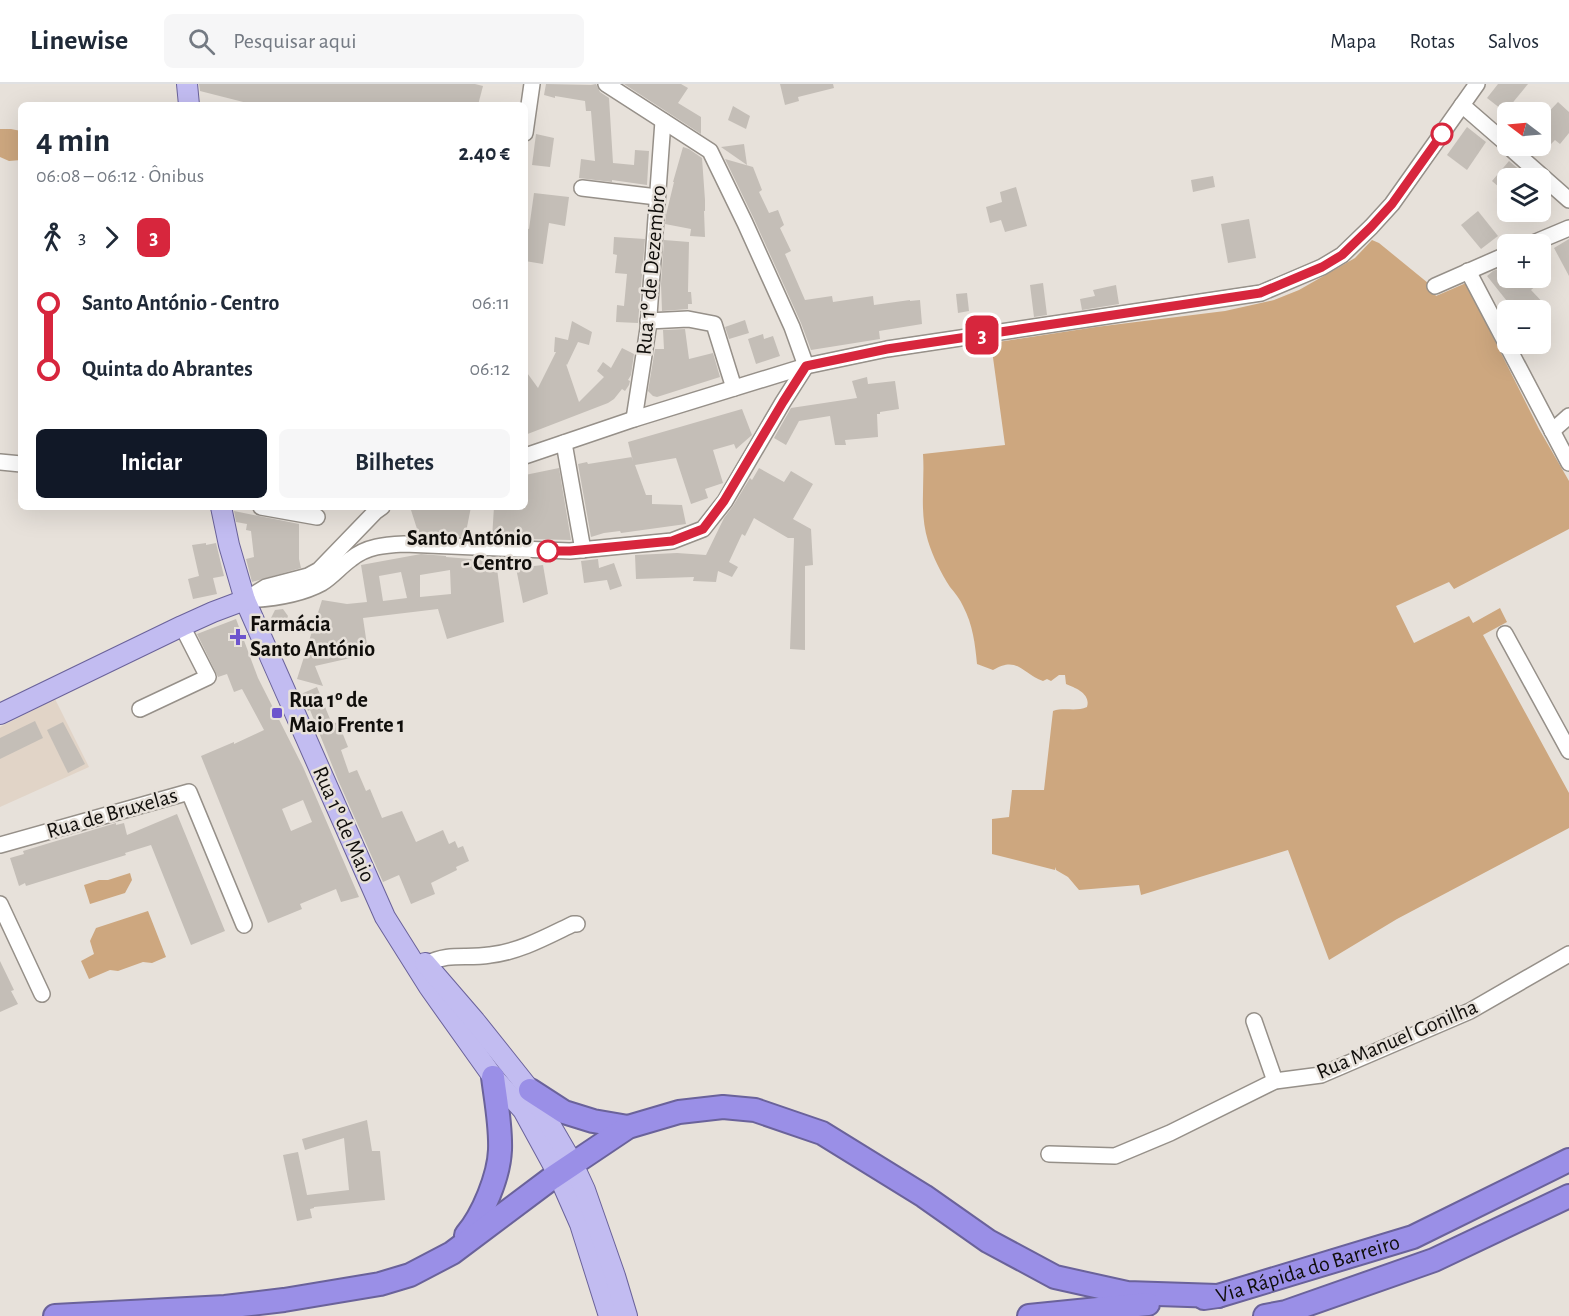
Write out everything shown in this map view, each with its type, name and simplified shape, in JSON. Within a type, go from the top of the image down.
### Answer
[{"type":"highway","points":[[452,1253],[475,1225],[491,1192],[500,1152],[500,1124],[493,1077]]},
{"type":"highway","points":[[530,1090],[564,1112],[628,1128]]},
{"type":"highway","points":[[55,1316],[225,1307],[380,1284],[410,1275],[452,1253],[565,1169],[628,1128],[680,1112],[723,1107],[755,1110],[822,1133],[924,1196],[988,1241],[1055,1277],[1127,1293],[1218,1296]]},
{"type":"highway","name":"Via Rápida do Barreiro","points":[[1029,1316],[1218,1296],[1413,1237],[1569,1160]]},
{"type":"highway","name":"Via Rápida do Barreiro","points":[[1275,1315],[1434,1260],[1569,1196]]},
{"type":"main road","points":[[187,84],[189,102]]},
{"type":"main road","name":"Rua 1º de Maio","points":[[222,510],[245,600],[385,917]]},
{"type":"main road","points":[[0,714],[182,626],[245,600]]},
{"type":"main road","points":[[385,917],[475,1021],[530,1090],[545,1117],[565,1169],[580,1224],[627,1316]]},
{"type":"main road","points":[[385,917],[429,987],[493,1077],[523,1110],[565,1169]]},
{"type":"main road","points":[[606,1275],[609,1316]]},
{"type":"street","points":[[528,113],[532,84]]},
{"type":"street","points":[[606,84],[710,151],[792,327],[806,366]]},
{"type":"street","points":[[528,455],[634,419],[806,366],[887,349],[1260,293],[1322,267],[1342,255],[1392,204],[1477,84]]},
{"type":"street","points":[[1462,105],[1497,135]]},
{"type":"street","name":"Rua 1º de Dezembro","points":[[634,419],[648,321],[663,121]]},
{"type":"street","points":[[1520,156],[1569,200]]},
{"type":"street","points":[[582,188],[657,197]]},
{"type":"street","points":[[1551,236],[1569,228]]},
{"type":"street","points":[[1435,286],[1497,259]]},
{"type":"street","points":[[1468,271],[1569,463]]},
{"type":"street","points":[[648,321],[688,319],[714,324],[734,388]]},
{"type":"street","points":[[245,600],[269,599],[311,588],[323,582],[352,557],[380,545],[404,544],[548,551],[583,550],[672,541],[703,529],[724,501],[806,366]]},
{"type":"street","points":[[1551,431],[1569,416]]},
{"type":"street","points":[[564,443],[583,550]]},
{"type":"street","points":[[0,462],[18,464]]},
{"type":"street","points":[[278,510],[317,517]]},
{"type":"street","points":[[245,600],[266,587],[308,576],[319,570],[378,510]]},
{"type":"street","points":[[368,519],[368,537],[380,545]]},
{"type":"street","points":[[140,709],[208,677],[182,626]]},
{"type":"street","points":[[1505,634],[1569,751]]},
{"type":"street","name":"Rua de Bruxelas","points":[[0,845],[189,792],[244,925]]},
{"type":"street","points":[[0,904],[42,994]]},
{"type":"street","points":[[426,964],[436,958],[446,956],[487,956],[521,948],[577,924]]},
{"type":"street","name":"Rua Manuel Gonilha","points":[[1049,1154],[1114,1156],[1170,1133],[1275,1081],[1322,1075],[1470,1011],[1569,954]]},
{"type":"street","points":[[1254,1021],[1275,1081]]},
{"type":"street","points":[[460,1030],[474,1035],[545,1117]]},
{"type":"shaded area","points":[[0,129],[18,130],[18,160],[9,161],[0,157]]},
{"type":"shaded area","points":[[1372,240],[1379,243],[1428,283],[1436,296],[1466,283],[1497,345],[1497,354],[1502,354],[1539,429],[1569,481],[1569,529],[1454,589],[1449,582],[1396,606],[1414,643],[1469,616],[1473,623],[1500,608],[1507,622],[1483,635],[1569,793],[1569,828],[1397,919],[1329,960],[1288,850],[1141,895],[1139,885],[1079,890],[1068,877],[1056,870],[1056,867],[1055,870],[992,854],[992,819],[1009,817],[1012,790],[1044,790],[1053,711],[1087,707],[1088,702],[1082,692],[1066,684],[1065,675],[1059,675],[1051,681],[1047,679],[1043,681],[1014,665],[1008,664],[993,670],[977,664],[969,620],[960,601],[940,571],[925,530],[923,454],[1005,445],[991,343],[1225,311],[1274,300],[1299,290],[1355,258]]},
{"type":"shaded area","points":[[55,699],[89,767],[0,807],[0,727]]},
{"type":"shaded area","points":[[130,873],[132,880],[125,893],[90,904],[84,885]]},
{"type":"shaded area","points":[[148,911],[166,957],[152,963],[143,962],[118,971],[110,970],[89,979],[81,961],[94,954],[90,941],[96,928]]},
{"type":"building","points":[[199,84],[475,84],[483,86],[479,102],[243,102],[200,91]]},
{"type":"building","points":[[546,84],[596,84],[600,92],[609,98],[613,163],[634,165],[635,150],[649,151],[647,185],[579,178],[581,159],[595,161],[591,111],[586,111],[585,101],[544,95]]},
{"type":"building","points":[[624,84],[681,84],[688,88],[678,103],[701,117],[701,134]]},
{"type":"building","points":[[780,84],[833,84],[834,88],[798,97],[799,101],[785,105]]},
{"type":"building","points":[[1498,84],[1528,84],[1513,102],[1497,102],[1497,106],[1487,98]]},
{"type":"building","points":[[1558,102],[1569,112],[1569,133],[1560,144],[1555,140],[1551,144],[1551,109]]},
{"type":"building","points":[[733,106],[750,116],[746,129],[728,120]]},
{"type":"building","points":[[1467,127],[1486,142],[1467,170],[1447,155]]},
{"type":"building","points":[[536,134],[554,138],[550,167],[532,165]]},
{"type":"building","points":[[744,144],[747,165],[721,147]]},
{"type":"building","points":[[683,147],[702,158],[705,237],[690,236],[691,229],[665,224]]},
{"type":"building","points":[[725,159],[753,167],[762,190],[759,192],[769,213],[778,210],[784,225],[780,228],[791,251],[785,254],[805,300],[832,296],[833,302],[873,296],[874,305],[920,300],[922,324],[879,331],[880,339],[811,350],[801,323]]},
{"type":"building","points":[[1509,161],[1517,168],[1503,168]]},
{"type":"building","points":[[1497,175],[1497,185],[1492,181]]},
{"type":"building","points":[[1213,176],[1215,187],[1193,192],[1191,180]]},
{"type":"building","points":[[1016,187],[1027,226],[1005,232],[1001,220],[990,223],[986,207],[1002,202],[1000,192]]},
{"type":"building","points":[[534,193],[569,197],[565,226],[549,223],[543,264],[528,262],[529,229]]},
{"type":"building","points":[[1478,211],[1497,237],[1481,249],[1461,225]]},
{"type":"building","points":[[1249,219],[1256,258],[1228,263],[1221,224]]},
{"type":"building","points":[[614,237],[645,239],[638,323],[616,322],[617,305],[624,306],[627,274],[615,273],[617,255],[613,254]]},
{"type":"building","points":[[1569,239],[1569,276],[1554,248]]},
{"type":"building","points":[[664,240],[689,242],[688,292],[691,292],[692,304],[688,304],[688,309],[662,311]]},
{"type":"building","points":[[1497,269],[1497,288],[1533,288],[1531,290],[1540,300],[1506,300],[1487,276]]},
{"type":"building","points":[[1043,283],[1047,315],[1034,317],[1030,285]]},
{"type":"building","points":[[1116,285],[1119,304],[1082,310],[1080,299],[1095,296],[1093,290]]},
{"type":"building","points":[[967,293],[969,311],[958,313],[956,294]]},
{"type":"building","points":[[745,320],[749,333],[729,339],[725,327]]},
{"type":"building","points":[[572,321],[592,332],[589,345],[578,342],[566,364],[579,402],[604,377],[597,371],[603,362],[611,368],[622,348],[634,354],[629,385],[625,391],[622,389],[608,403],[528,434],[528,374],[538,388],[556,352],[554,352],[555,337],[568,340]]},
{"type":"building","points":[[685,329],[689,359],[713,353],[720,377],[657,397],[653,396],[648,391],[655,349],[664,349],[663,330]]},
{"type":"building","points":[[763,334],[764,339],[773,336],[780,356],[756,364],[748,339]]},
{"type":"building","points":[[867,377],[868,384],[895,381],[899,409],[877,414],[878,437],[845,440],[846,445],[835,445],[830,416],[799,421],[786,445],[774,438],[791,408],[857,398],[852,381]]},
{"type":"building","points":[[742,409],[752,435],[736,449],[734,444],[713,450],[723,483],[705,489],[708,498],[691,504],[676,458],[635,465],[646,495],[652,495],[652,504],[682,505],[686,524],[621,533],[620,531],[604,533],[591,537],[578,464],[632,457],[628,442]]},
{"type":"building","points":[[559,468],[571,540],[492,538],[494,510],[528,510],[528,474]]},
{"type":"building","points":[[759,468],[784,482],[791,471],[813,484],[793,519],[811,529],[813,565],[805,566],[805,650],[790,649],[794,538],[788,538],[754,518],[745,536],[742,534],[729,562],[738,567],[732,577],[718,571],[716,582],[693,581],[694,577],[636,579],[635,555],[677,553],[706,555],[724,518]]},
{"type":"building","points":[[411,510],[470,510],[465,537],[419,535]]},
{"type":"building","points":[[234,511],[299,524],[301,568],[252,582],[246,559],[254,557],[251,531],[246,530],[247,524],[236,522]]},
{"type":"building","points":[[206,543],[206,545],[216,543],[224,576],[213,578],[217,594],[193,599],[188,579],[199,576],[192,545]]},
{"type":"building","points":[[421,554],[496,561],[504,622],[447,639],[438,609],[363,618],[368,652],[315,666],[323,686],[297,679],[322,600],[347,604],[367,602],[361,565]],"holes":[[[450,570],[451,594],[420,597],[420,575]],[[401,572],[407,598],[383,601],[379,576]]]},
{"type":"building","points":[[598,559],[599,568],[614,563],[622,586],[610,590],[607,580],[584,583],[581,561]]},
{"type":"building","points":[[543,565],[548,594],[523,603],[516,568]]},
{"type":"building","points":[[283,609],[288,616],[285,624],[276,625],[271,618],[275,610]]},
{"type":"building","points":[[236,619],[258,678],[303,767],[359,897],[341,902],[336,889],[300,904],[302,909],[268,923],[201,756],[264,730],[242,689],[234,692],[227,674],[218,677],[197,634]],"holes":[[[303,800],[312,822],[291,831],[282,809]]]},
{"type":"building","points":[[317,687],[332,724],[338,722],[348,747],[341,750],[349,773],[357,770],[366,791],[370,789],[382,818],[402,811],[416,842],[443,830],[449,844],[455,841],[458,848],[463,846],[469,861],[431,883],[435,894],[411,904],[399,875],[383,882],[310,710],[308,711],[301,694]]},
{"type":"building","points":[[35,721],[43,738],[0,759],[0,738]]},
{"type":"building","points":[[63,722],[85,764],[68,773],[47,730]]},
{"type":"building","points":[[177,814],[225,931],[191,945],[151,845],[125,853],[126,855],[26,886],[25,883],[19,886],[10,858],[24,854],[23,851],[116,823],[116,825],[124,823],[127,835]]},
{"type":"building","points":[[0,961],[18,1004],[0,1012]]},
{"type":"building","points":[[367,1120],[372,1151],[380,1151],[385,1200],[314,1207],[310,1209],[312,1218],[297,1221],[283,1155],[298,1152],[307,1195],[349,1190],[344,1138],[305,1150],[302,1139]]},
{"type":"bus line","name":"3","points":[[548,551],[672,541],[703,529],[724,501],[806,366],[887,349],[1260,293],[1322,267],[1342,255],[1392,204],[1442,134]]},
{"type":"place","name":"Santo António - Centro","points":[[548,551]]},
{"type":"place","name":"Farmácia Santo António","points":[[238,637]]},
{"type":"place","name":"Rua 1º de Maio Frente 1","points":[[277,713]]}]
